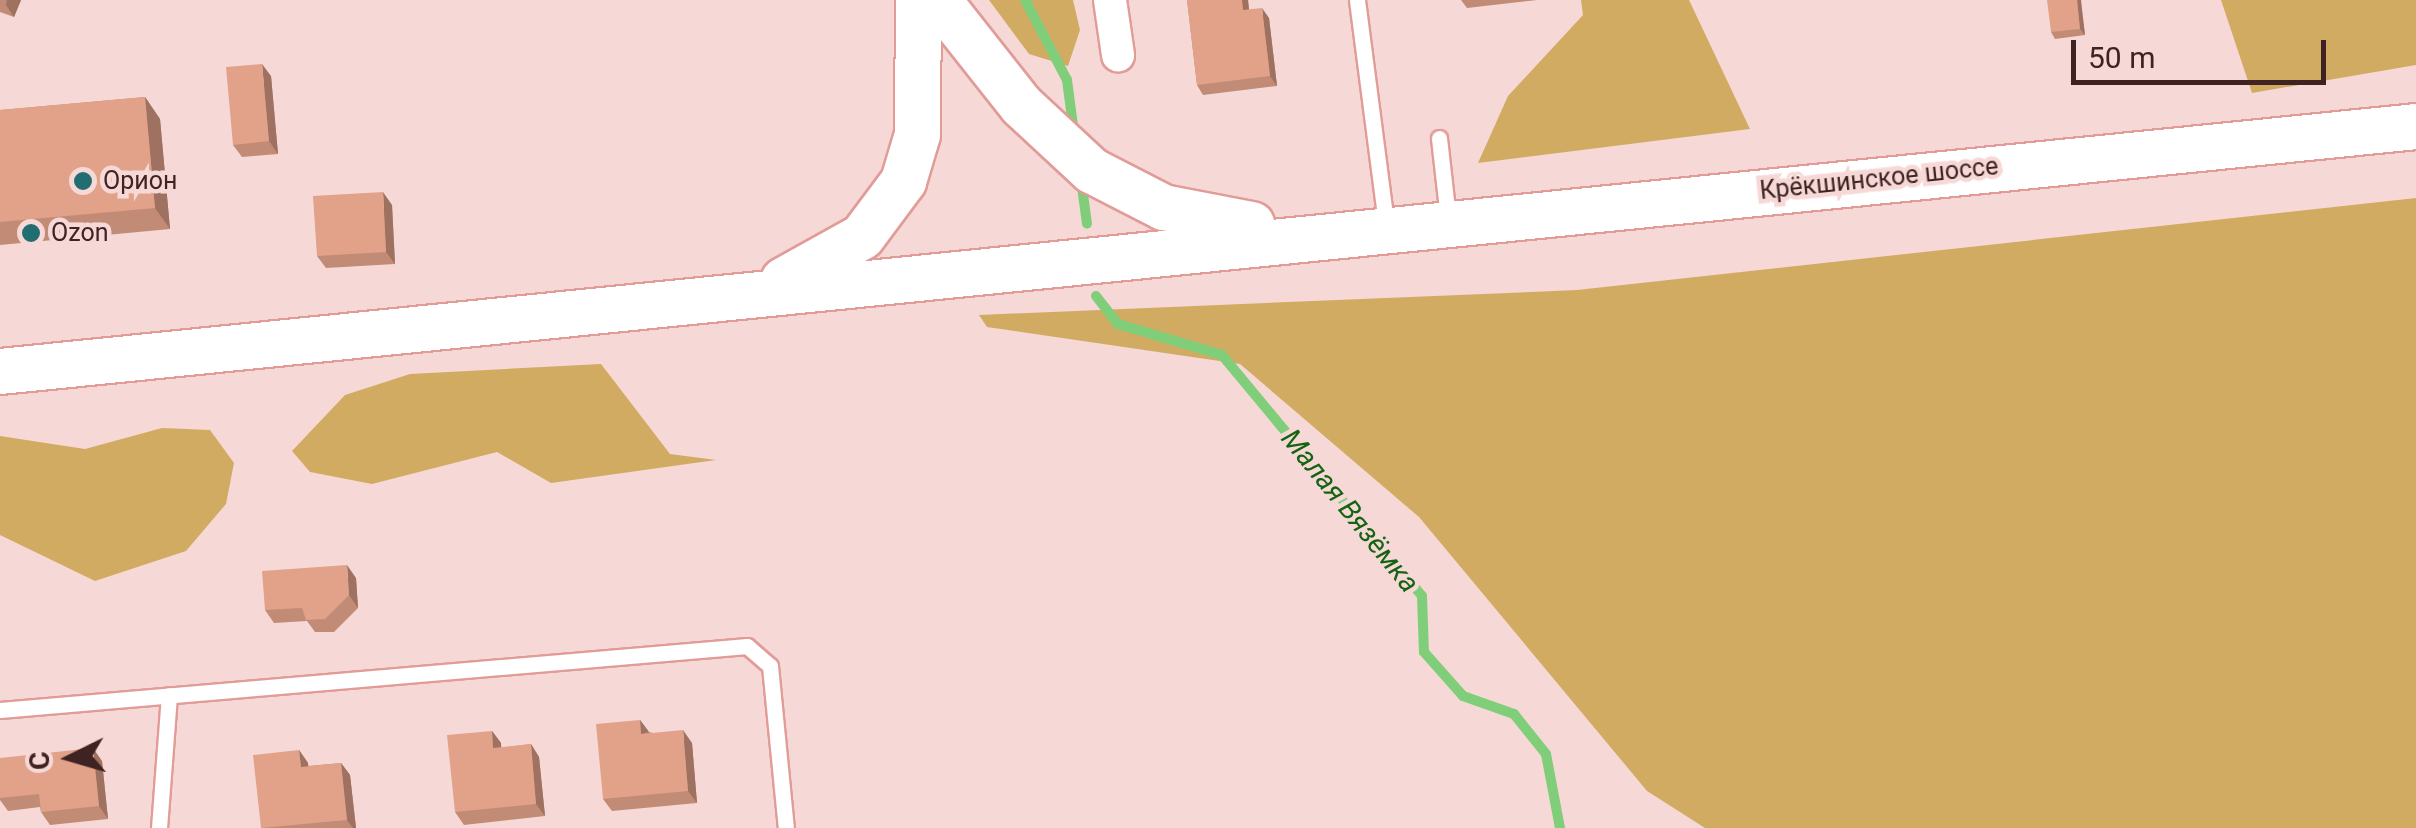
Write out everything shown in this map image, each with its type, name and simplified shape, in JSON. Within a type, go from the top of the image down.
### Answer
[{"type":"street","points":[[750,294],[841,252],[896,192],[918,134],[918,0]]},
{"type":"street","points":[[938,0],[1021,105],[1115,185],[1216,222],[1365,230]]},
{"type":"street","points":[[1110,0],[1118,55]]},
{"type":"street","name":"Крёкшинское шоссе","points":[[1365,230],[2416,126]]},
{"type":"street","points":[[0,371],[1365,230]]},
{"type":"lane","points":[[1356,0],[1365,230]]},
{"type":"lane","points":[[1439,138],[1448,222]]},
{"type":"lane","points":[[0,710],[748,646],[770,666],[786,828]]},
{"type":"lane","points":[[159,828],[169,695]]},
{"type":"shaded area","points":[[989,0],[1073,0],[1080,30],[1068,66],[1029,54]]},
{"type":"shaded area","points":[[1581,0],[1689,0],[1750,129],[1478,163],[1508,96],[1583,15]]},
{"type":"shaded area","points":[[2221,0],[2416,0],[2416,65],[2252,93]]},
{"type":"shaded area","points":[[2416,198],[2416,828],[1705,828],[1647,791],[1419,517],[1240,364],[987,327],[979,315],[1577,290]]},
{"type":"shaded area","points":[[601,364],[670,454],[716,460],[551,483],[497,452],[372,484],[310,472],[292,451],[345,395],[410,374]]},
{"type":"shaded area","points":[[162,428],[210,430],[234,463],[226,504],[186,551],[95,581],[0,535],[0,436],[85,449]]},
{"type":"building","points":[[1187,0],[1242,0],[1243,10],[1262,8],[1270,76],[1197,85]]},
{"type":"building","points":[[2047,0],[2077,0],[2080,29],[2051,32]]},
{"type":"building","points":[[262,64],[269,141],[233,145],[226,67]]},
{"type":"building","name":"Орион","points":[[145,97],[155,208],[0,222],[0,110]]},
{"type":"building","points":[[383,192],[386,252],[317,256],[313,196]]},
{"type":"building","points":[[347,565],[349,595],[325,619],[306,620],[302,608],[265,610],[262,571]]},
{"type":"building","points":[[640,720],[641,734],[683,730],[688,791],[603,799],[596,724]]},
{"type":"building","points":[[492,731],[493,748],[531,744],[536,804],[455,812],[447,735]]},
{"type":"building","points":[[93,748],[99,806],[41,812],[39,794],[0,798],[0,758]]},
{"type":"building","points":[[299,750],[301,767],[341,763],[347,820],[261,828],[253,755]]},
{"type":"waterway","name":"Малая Вязёмка","points":[[1025,0],[1067,80],[1074,133]]},
{"type":"waterway","name":"Малая Вязёмка","points":[[1081,179],[1087,224]]},
{"type":"waterway","name":"Малая Вязёмка","points":[[1096,296],[1118,324],[1222,355],[1422,596],[1424,652],[1463,696],[1514,714],[1546,754],[1560,828]]},
{"type":"place","name":"Орион","points":[[83,181]]},
{"type":"place","name":"Ozon","points":[[31,233]]}]
